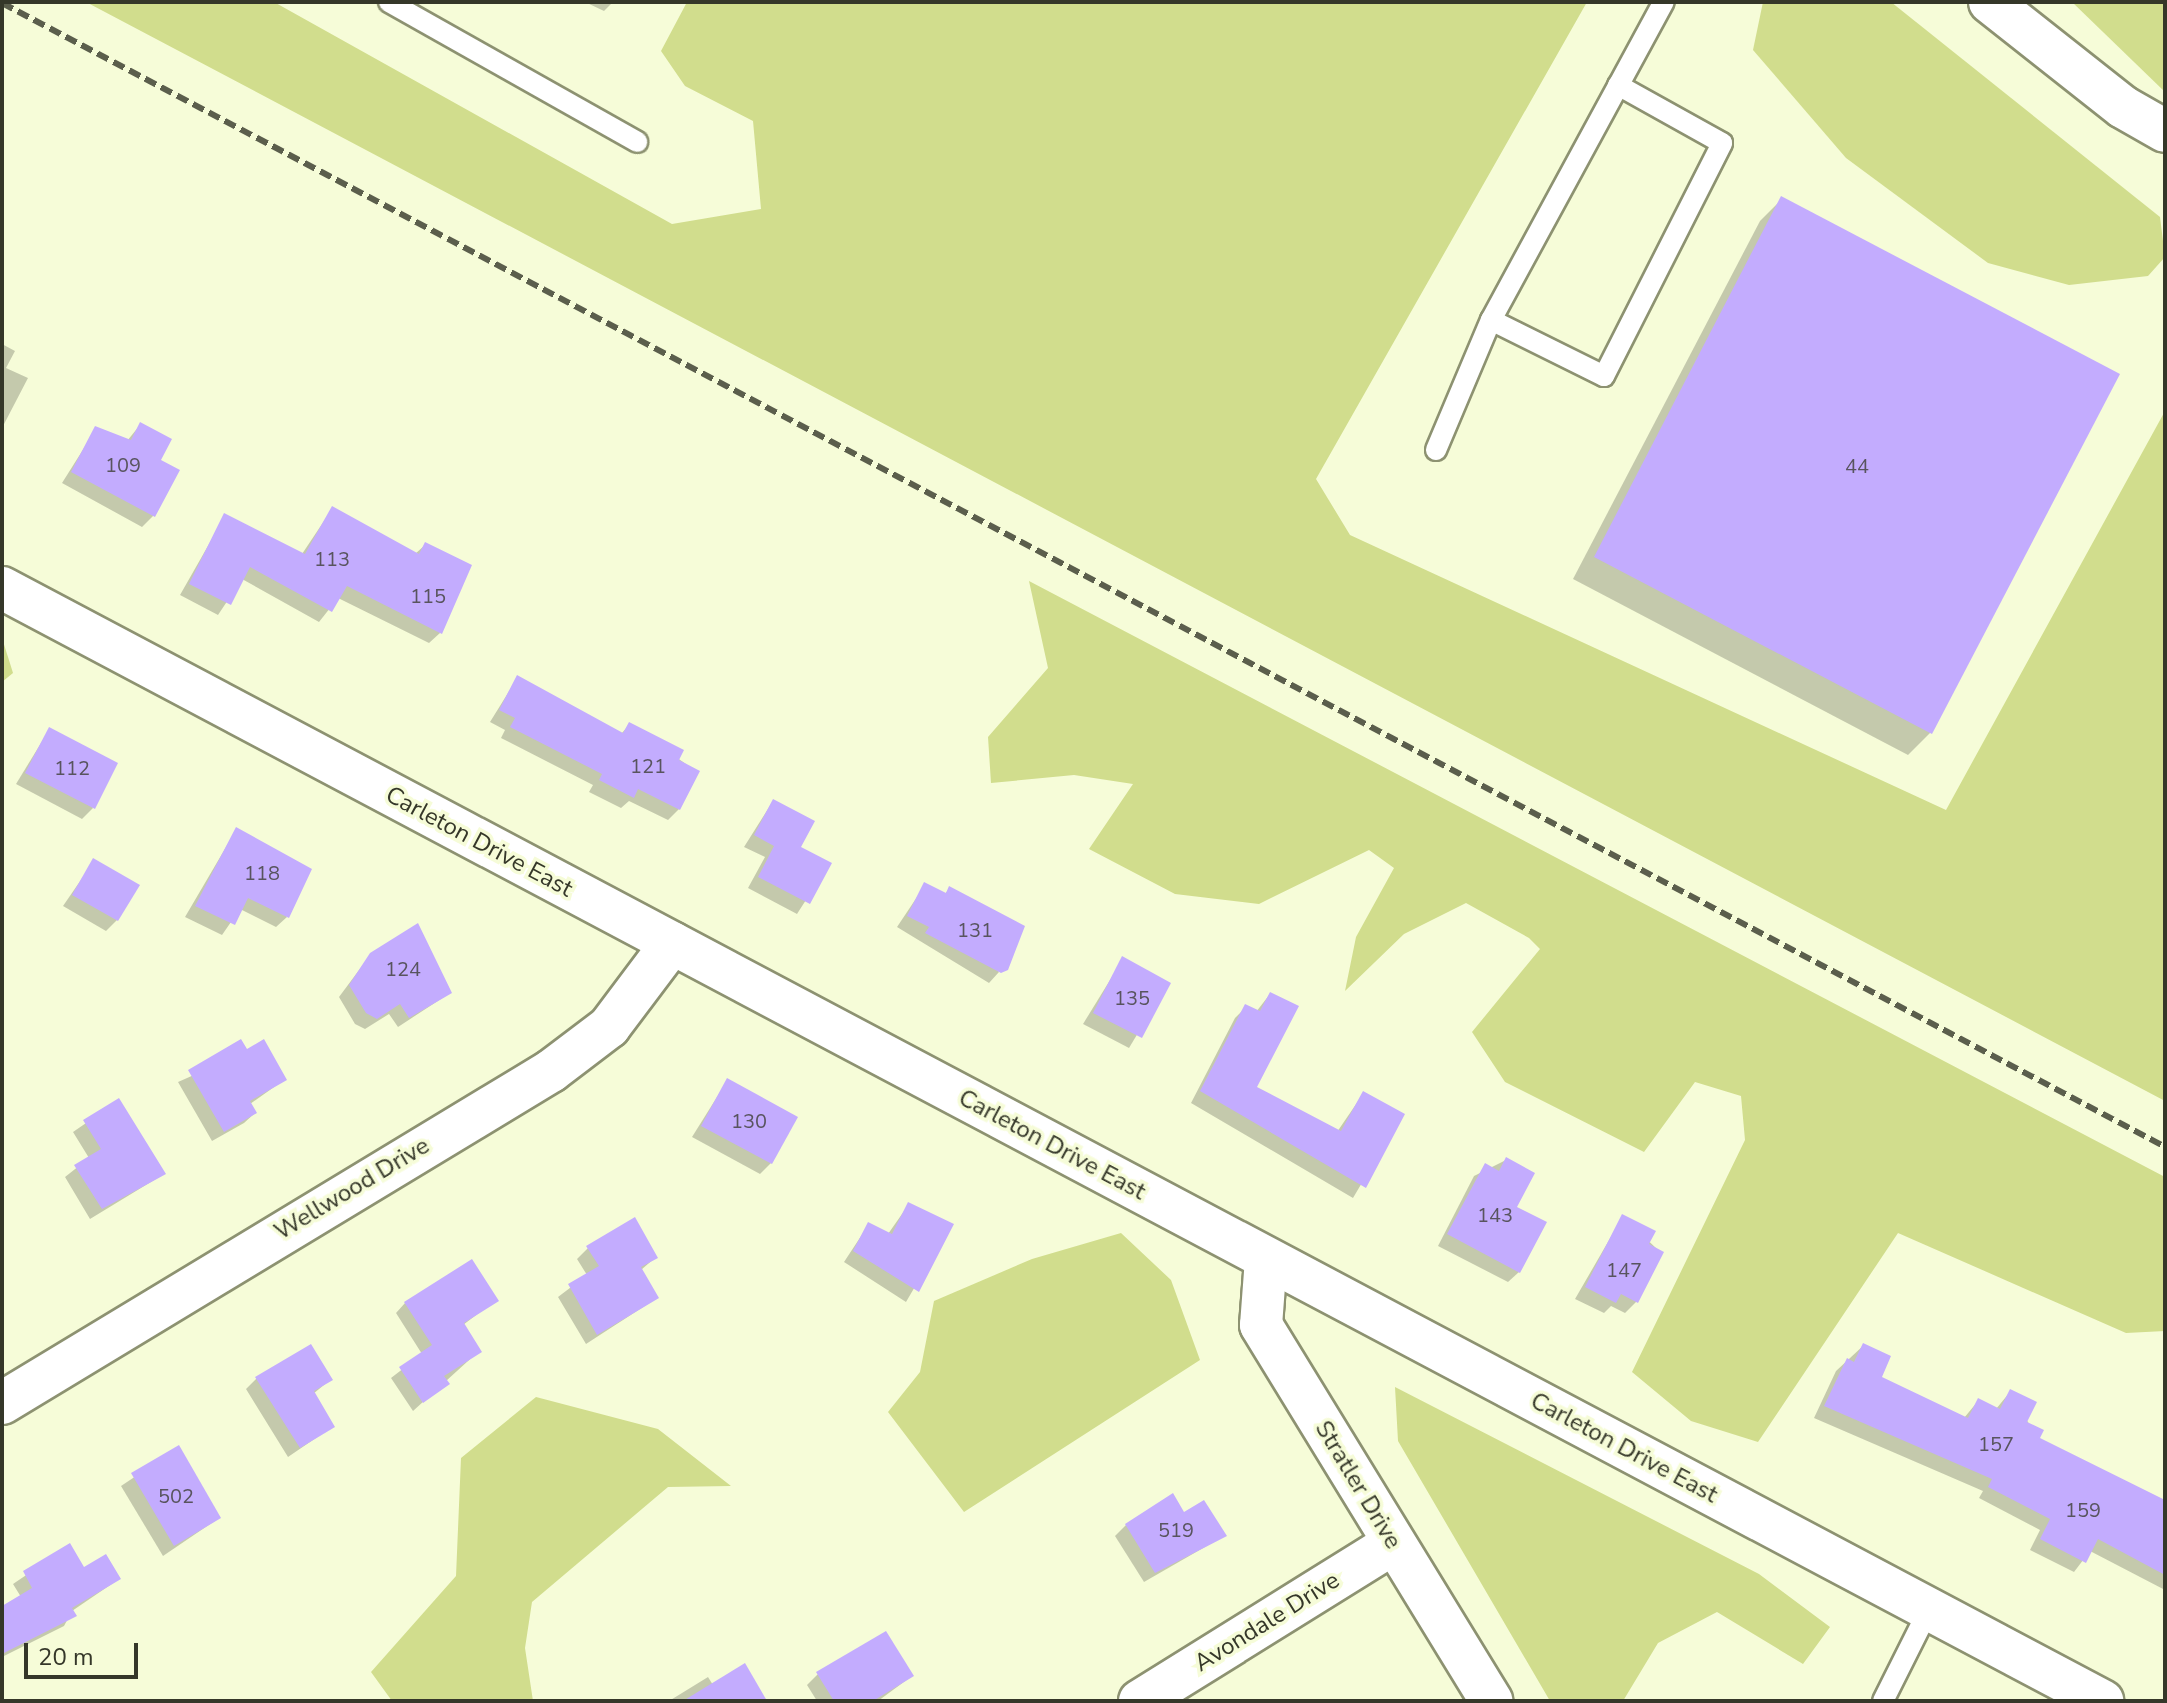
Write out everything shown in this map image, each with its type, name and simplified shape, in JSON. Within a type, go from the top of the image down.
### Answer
[{"type":"street","points":[[1990,2],[2123,107],[2165,131]]},
{"type":"street","name":"Carleton Drive East","points":[[2,588],[2102,1701]]},
{"type":"street","name":"Wellwood Drive","points":[[2,1403],[551,1071],[609,1027],[672,943]]},
{"type":"street","name":"Stratler Drive","points":[[1266,1259],[1261,1325],[1491,1701]]},
{"type":"street","name":"Avondale Drive","points":[[1140,1701],[1394,1543]]},
{"type":"lane","points":[[389,2],[637,142]]},
{"type":"lane","points":[[1436,450],[1491,320],[1664,2]]},
{"type":"lane","points":[[1491,320],[1604,376],[1722,143],[1618,85]]},
{"type":"lane","points":[[1883,1701],[1929,1609]]},
{"type":"green space","points":[[86,2],[274,2],[672,224],[761,209],[753,121],[685,86],[661,51],[687,2],[1587,2],[1316,479],[1350,535],[1946,810],[2165,411],[2165,1101]]},
{"type":"green space","points":[[1763,2],[1891,2],[2160,217],[2165,257],[2148,276],[2069,285],[1988,263],[1846,158],[1753,50]]},
{"type":"green space","points":[[2072,2],[2165,2],[2165,92]]},
{"type":"green space","points":[[1029,581],[2165,1177],[2165,1331],[2126,1333],[1898,1233],[1758,1442],[1691,1421],[1632,1372],[1745,1140],[1741,1096],[1695,1082],[1644,1152],[1505,1082],[1472,1032],[1540,949],[1529,938],[1466,903],[1404,934],[1345,991],[1356,937],[1394,868],[1369,850],[1259,904],[1175,894],[1089,849],[1133,784],[1074,775],[991,783],[988,737],[1048,668]]},
{"type":"green space","points":[[2,638],[13,673],[2,682]]},
{"type":"green space","points":[[1121,1233],[1171,1280],[1200,1360],[964,1512],[888,1412],[920,1372],[934,1301],[1032,1259]]},
{"type":"green space","points":[[1395,1387],[1759,1574],[1830,1627],[1803,1664],[1717,1612],[1658,1643],[1623,1701],[1550,1701],[1398,1441]]},
{"type":"green space","points":[[536,1397],[658,1429],[731,1486],[668,1487],[532,1602],[525,1648],[533,1701],[392,1701],[371,1672],[456,1576],[461,1458]]},
{"type":"building","points":[[1781,196],[2120,374],[1932,734],[1594,557]]},
{"type":"building","points":[[140,422],[172,439],[161,460],[180,470],[155,517],[71,472],[95,426],[131,440]]},
{"type":"building","points":[[332,506],[419,554],[425,542],[472,565],[442,634],[347,586],[332,612],[250,567],[231,605],[189,584],[224,513],[305,554]]},
{"type":"building","points":[[517,675],[623,733],[629,722],[684,750],[679,760],[700,771],[680,810],[638,789],[634,798],[599,780],[602,774],[510,727],[515,718],[499,710]]},
{"type":"building","points":[[49,727],[118,763],[95,809],[25,773]]},
{"type":"building","points":[[773,799],[815,821],[801,847],[832,863],[810,904],[758,877],[774,846],[754,835]]},
{"type":"building","points":[[236,827],[312,869],[289,918],[248,898],[235,925],[195,906]]},
{"type":"building","points":[[93,858],[140,885],[118,921],[72,895]]},
{"type":"building","points":[[924,882],[946,893],[949,886],[1025,926],[1008,970],[1001,973],[925,933],[929,927],[907,916]]},
{"type":"building","points":[[418,923],[452,993],[409,1018],[400,1004],[377,1019],[366,1013],[349,985],[370,953]]},
{"type":"building","points":[[1122,956],[1171,983],[1142,1038],[1093,1013]]},
{"type":"building","points":[[1270,992],[1299,1006],[1257,1087],[1341,1131],[1363,1091],[1405,1114],[1366,1188],[1200,1091],[1245,1004],[1260,1011]]},
{"type":"building","points":[[241,1039],[247,1049],[264,1039],[287,1080],[250,1101],[257,1113],[224,1132],[188,1070]]},
{"type":"building","points":[[727,1078],[798,1117],[772,1164],[701,1126]]},
{"type":"building","points":[[119,1098],[166,1174],[102,1209],[74,1165],[101,1149],[83,1120]]},
{"type":"building","points":[[1506,1157],[1535,1173],[1517,1207],[1547,1222],[1520,1273],[1447,1234],[1485,1163],[1499,1171]]},
{"type":"building","points":[[908,1202],[954,1224],[919,1292],[853,1251],[868,1222],[892,1234]]},
{"type":"building","points":[[1622,1214],[1656,1231],[1649,1244],[1664,1252],[1638,1303],[1621,1294],[1616,1303],[1585,1287]]},
{"type":"building","points":[[635,1217],[658,1258],[641,1267],[659,1298],[597,1335],[568,1284],[599,1266],[586,1246]]},
{"type":"building","points":[[472,1259],[499,1301],[464,1323],[482,1352],[444,1376],[450,1384],[423,1403],[399,1367],[432,1345],[404,1302]]},
{"type":"building","points":[[1863,1343],[1891,1356],[1882,1377],[1968,1418],[1978,1398],[2000,1409],[2010,1389],[2037,1402],[2027,1422],[2044,1430],[2040,1438],[2165,1500],[2165,1575],[2098,1539],[2086,1563],[2040,1539],[2050,1519],[1988,1487],[1992,1479],[1824,1406],[1847,1358],[1854,1362]]},
{"type":"building","points":[[311,1344],[333,1380],[314,1391],[335,1427],[300,1448],[255,1377]]},
{"type":"building","points":[[179,1445],[221,1518],[174,1546],[131,1473]]},
{"type":"building","points":[[1173,1493],[1184,1512],[1204,1500],[1227,1536],[1155,1573],[1125,1524]]},
{"type":"building","points":[[70,1543],[84,1567],[106,1554],[121,1579],[72,1608],[77,1616],[2,1654],[2,1606],[32,1588],[23,1571]]},
{"type":"building","points":[[886,1631],[914,1676],[873,1701],[834,1701],[816,1672]]},
{"type":"building","points":[[745,1663],[767,1701],[683,1701]]},
{"type":"railway","points":[[2,3],[2165,1147]]}]
